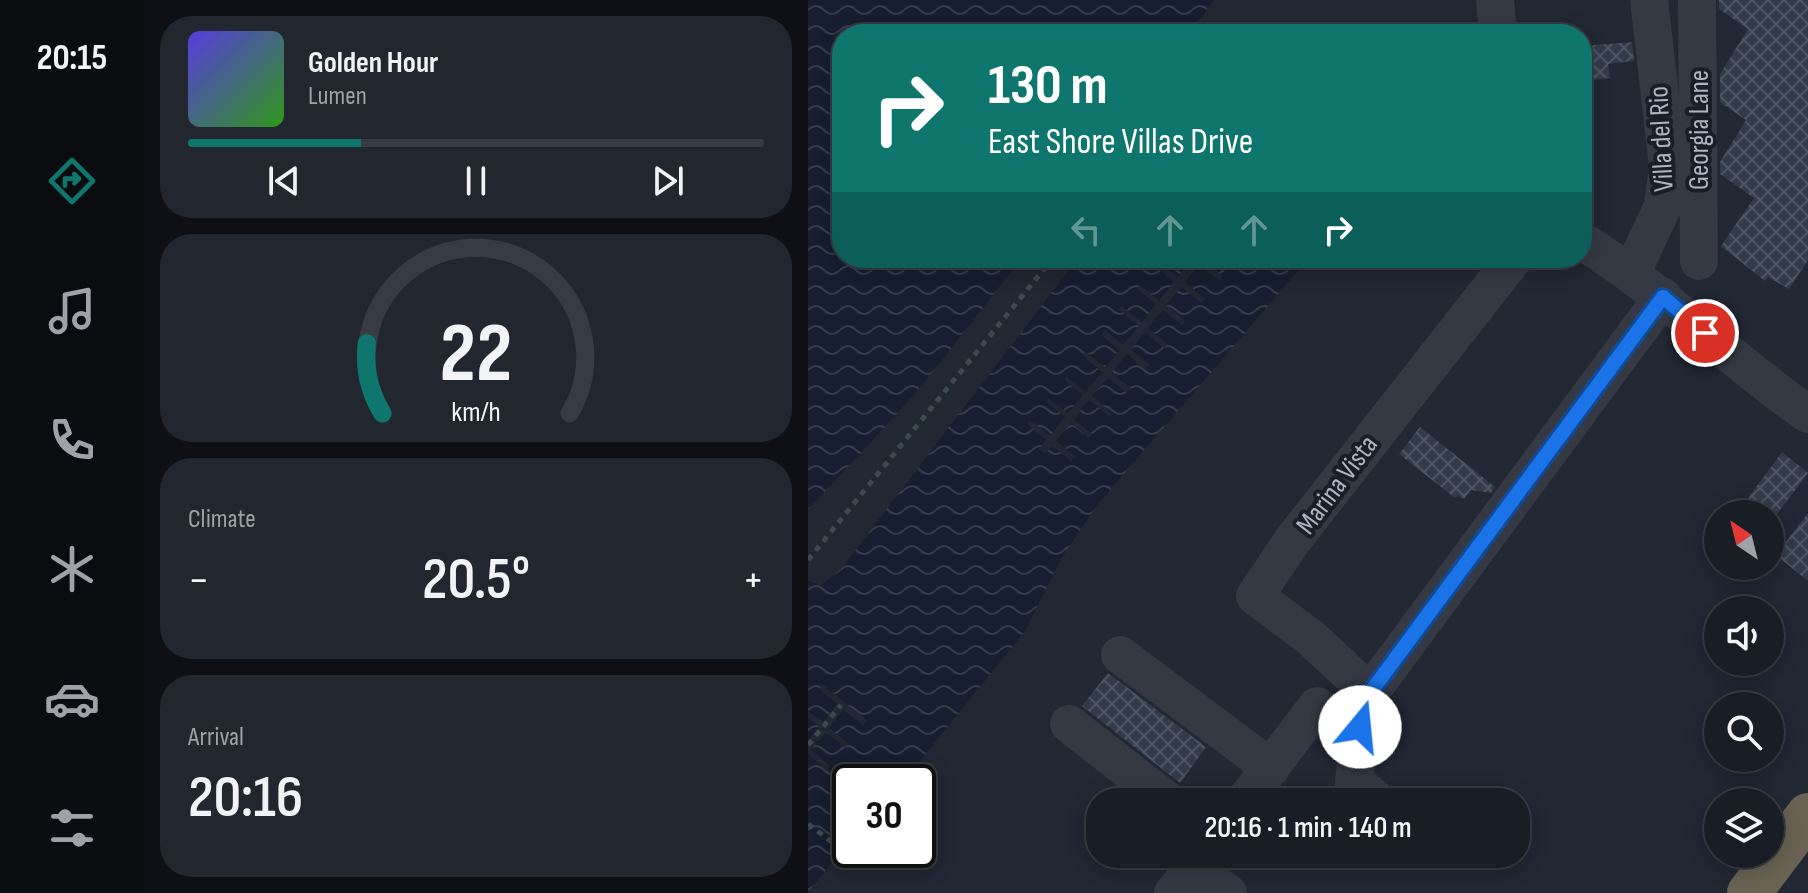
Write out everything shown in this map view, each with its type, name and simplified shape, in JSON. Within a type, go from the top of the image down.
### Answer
[{"type":"highway","points":[[1749,893],[1808,815]]},
{"type":"street","points":[[1495,0],[1497,24]]},
{"type":"street","name":"Villa del Rio","points":[[1632,272],[1663,206],[1668,166],[1649,0]]},
{"type":"street","name":"Georgia Lane","points":[[1697,0],[1699,261]]},
{"type":"street","points":[[1592,247],[1632,272],[1769,387],[1808,414]]},
{"type":"street","name":"Marina Vista","points":[[1367,697],[1311,638],[1255,596],[1370,440],[1506,268]]},
{"type":"street","points":[[1362,788],[1354,781],[1367,697],[1663,297]]},
{"type":"street","points":[[1120,655],[1271,768]]},
{"type":"street","points":[[1255,788],[1317,706]]},
{"type":"street","points":[[1069,724],[1151,788]]},
{"type":"street","points":[[1190,871],[1228,893]]},
{"type":"path","points":[[808,560],[1045,268]]},
{"type":"path","points":[[808,745],[841,705]]},
{"type":"path","points":[[808,824],[832,842]]},
{"type":"water","points":[[808,0],[1214,0],[1196,24],[832,24],[832,268],[1014,268],[916,393],[808,510]]},
{"type":"water","points":[[1070,268],[1300,268],[1098,504],[1062,557],[1025,631],[918,764],[832,764],[832,862],[808,893],[808,581],[821,585],[841,569]]},
{"type":"pier","points":[[1158,268],[1167,268],[1178,277],[1184,268],[1197,268],[1185,282],[1205,299],[1201,303],[1181,287],[1166,305],[1185,321],[1182,325],[1163,310],[1148,328],[1167,344],[1164,348],[1145,332],[1131,349],[1150,365],[1146,370],[1127,354],[1111,373],[1131,388],[1127,393],[1108,378],[1092,396],[1112,413],[1109,416],[1089,400],[1074,419],[1092,434],[1089,438],[1071,423],[1056,441],[1075,456],[1071,461],[1052,446],[1045,454],[1039,449],[1046,440],[1027,424],[1030,420],[1050,436],[1065,417],[1046,402],[1048,398],[1068,413],[1083,395],[1064,380],[1066,376],[1085,392],[1102,372],[1082,355],[1085,351],[1105,367],[1119,350],[1101,335],[1105,330],[1123,345],[1139,326],[1118,309],[1121,306],[1142,322],[1156,304],[1137,289],[1140,285],[1159,300],[1174,282]]},
{"type":"pier","points":[[1203,268],[1214,268],[1222,276],[1219,280]]},
{"type":"pier","points":[[823,685],[867,721],[863,725],[843,710],[829,728],[848,743],[845,748],[826,732],[811,750],[830,766],[827,770],[808,754],[808,741],[819,727],[808,718],[808,711],[823,722],[837,704],[819,689]]},
{"type":"building","points":[[1719,0],[1808,0],[1808,260],[1789,289],[1768,277],[1765,281],[1721,246],[1754,198],[1720,174],[1720,162],[1746,120],[1720,102],[1720,74],[1748,29],[1719,9]]},
{"type":"building","points":[[1632,42],[1634,61],[1608,64],[1610,78],[1592,80],[1592,45]]},
{"type":"building","points":[[1420,427],[1495,487],[1491,493],[1471,490],[1464,499],[1458,495],[1455,498],[1399,454]]},
{"type":"building","points":[[1782,452],[1808,473],[1784,505],[1784,500],[1748,498]]},
{"type":"building","points":[[1808,513],[1808,581],[1784,562],[1784,544]]},
{"type":"building","points":[[1108,673],[1206,747],[1180,783],[1082,706]]},
{"type":"route","points":[[1360,727],[1364,701],[1663,297],[1705,333]]}]
